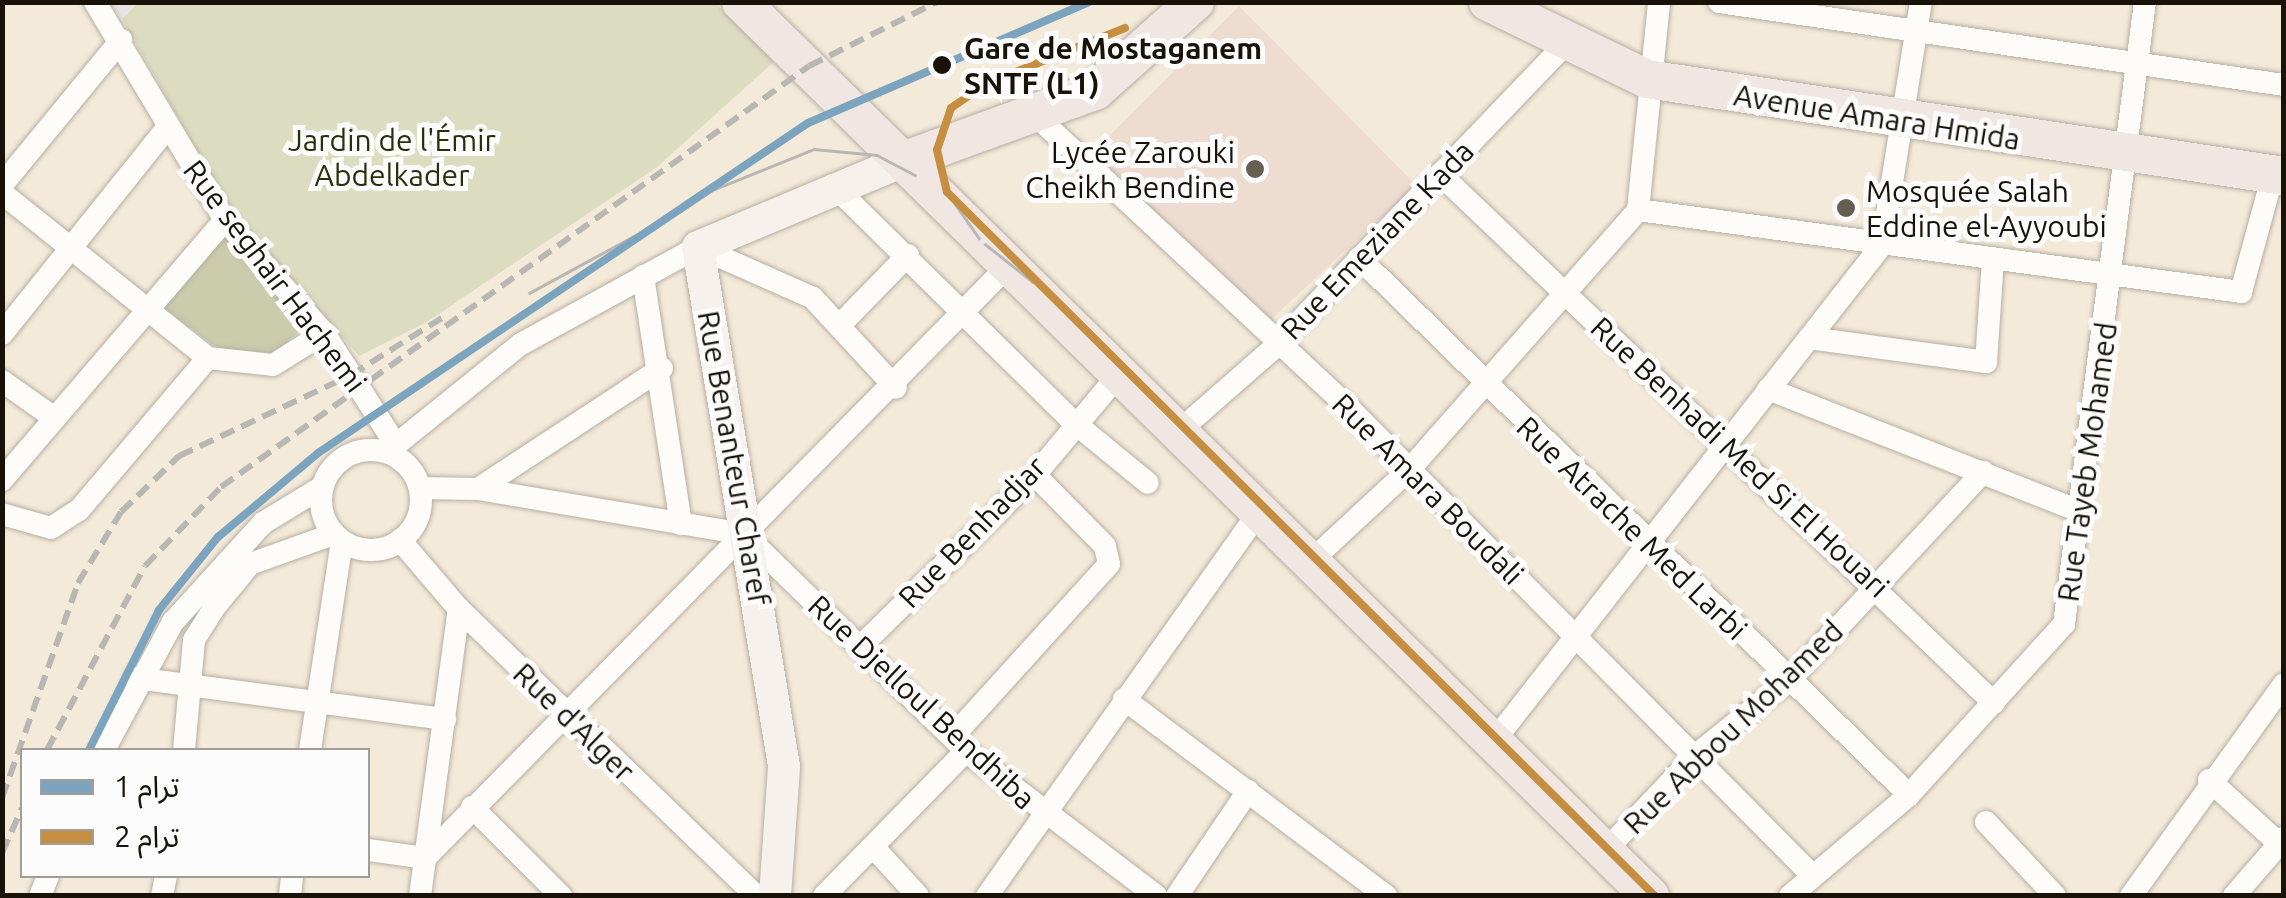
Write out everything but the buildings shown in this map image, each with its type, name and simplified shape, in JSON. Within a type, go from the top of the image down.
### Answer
[{"type":"main road","points":[[740,2],[908,159],[1650,896]]},
{"type":"main road","points":[[698,246],[833,185],[1034,114],[1126,73],[1194,2]]},
{"type":"main road","name":"Avenue Amara Hmida","points":[[1488,2],[1648,79],[2278,175]]},
{"type":"main road","name":"Rue Benanteur Charef","points":[[698,246],[784,766],[775,896]]},
{"type":"street","name":"Rue seghair Hachemi","points":[[95,2],[225,220],[324,332],[391,448]]},
{"type":"street","points":[[1311,561],[1409,470],[1481,382],[1568,295],[1638,210],[1648,79],[1659,2]]},
{"type":"street","points":[[1719,2],[2284,85]]},
{"type":"street","points":[[1494,741],[1574,634],[1651,550],[1768,389],[1882,245],[1921,2]]},
{"type":"street","name":"Rue Tayeb Mohamed","points":[[1790,896],[1909,795],[2064,624],[2113,274],[2145,2]]},
{"type":"street","points":[[121,40],[2,189],[71,250],[208,358],[273,366],[324,332]]},
{"type":"street","name":"Rue Emeziane Kada","points":[[1179,431],[1275,347],[1568,43]]},
{"type":"street","name":"Rue Amara Boudali","points":[[1034,114],[1275,347],[1409,470],[1812,874]]},
{"type":"street","points":[[2,334],[167,128]]},
{"type":"street","name":"Rue Benhadi Med Si El Houari","points":[[1440,174],[1723,450],[1878,586],[1994,702]]},
{"type":"street","points":[[1638,210],[2247,290],[2278,175]]},
{"type":"street","points":[[833,185],[964,310],[1071,420],[1148,483]]},
{"type":"street","points":[[2,480],[145,308],[225,220]]},
{"type":"street","points":[[105,748],[136,678],[227,558],[322,487],[354,452],[391,448],[521,344],[698,246],[813,298],[896,388]]},
{"type":"street","points":[[839,326],[908,255]]},
{"type":"street","name":"Rue Atrache Med Larbi","points":[[1359,258],[1651,550],[1792,678],[1909,795]]},
{"type":"street","points":[[1809,338],[1986,362],[1993,259]]},
{"type":"street","points":[[426,858],[561,711],[896,388],[1010,264]]},
{"type":"street","points":[[642,276],[662,368],[681,524]]},
{"type":"street","points":[[2,514],[50,528],[79,510],[208,358]]},
{"type":"street","points":[[478,489],[662,368]]},
{"type":"street","name":"Rue Benhadjar","points":[[862,645],[1035,475],[1071,420],[1120,372]]},
{"type":"street","points":[[2,381],[53,416]]},
{"type":"street","points":[[1768,389],[2080,511]]},
{"type":"street","points":[[184,748],[194,640],[250,564],[338,537],[372,550],[400,540],[418,517],[420,488],[391,448]]},
{"type":"street","name":"Rue Abbou Mohamed","points":[[1605,851],[1695,756],[1792,678],[1983,472]]},
{"type":"street","points":[[824,896],[876,850],[960,742],[1109,564],[1104,546],[1035,475]]},
{"type":"street","points":[[310,748],[338,537],[322,487]]},
{"type":"street","points":[[420,488],[478,489],[744,534]]},
{"type":"street","points":[[987,896],[1046,818],[1124,699],[1260,511]]},
{"type":"street","name":"Rue Djelloul Bendhiba","points":[[744,534],[960,742],[1046,818],[1156,896]]},
{"type":"street","name":"Rue d'Alger","points":[[400,540],[459,609],[756,896]]},
{"type":"street","points":[[420,896],[459,609]]},
{"type":"street","points":[[136,678],[191,681],[445,719]]},
{"type":"street","points":[[2132,896],[2209,780],[2284,684]]},
{"type":"street","points":[[1124,699],[1383,895]]},
{"type":"street","points":[[2209,780],[2282,843],[2234,896]]},
{"type":"street","points":[[1177,896],[1248,791]]},
{"type":"street","points":[[472,806],[561,896]]},
{"type":"street","points":[[1986,822],[2055,896]]},
{"type":"street","points":[[370,850],[426,858]]},
{"type":"street","points":[[876,850],[918,896]]},
{"type":"shaded area","name":"Lycée Zarouki Cheikh Bendine","points":[[1239,6],[1416,185],[1265,325],[1093,152]]},
{"type":"green space","name":"Jardin de l'Émir Abdelkader","points":[[139,2],[715,3],[776,60],[657,167],[427,322],[359,356],[229,206],[122,19]]},
{"type":"green space","points":[[225,233],[304,327],[272,356],[223,353],[162,306]]},
{"type":"tram line","name":"1","points":[[90,748],[159,610],[218,537],[318,453],[808,123],[1089,2]]},
{"type":"tram line","name":"2","points":[[1125,28],[986,84],[951,108],[937,150],[947,192],[1655,896]]},
{"type":"tram line","points":[[693,198],[814,149],[877,155],[915,175]]},
{"type":"tram line","points":[[954,202],[979,238]]},
{"type":"tram line","points":[[529,293],[636,235]]},
{"type":"tram line","points":[[985,244],[1033,282]]},
{"type":"railway","points":[[48,748],[145,566],[221,487],[809,66],[937,2]]},
{"type":"railway","points":[[2,798],[78,583],[121,512],[179,456],[351,375],[442,318]]},
{"type":"railway","points":[[2,853],[20,812]]},
{"type":"place","name":"Gare de Mostaganem SNTF (L1)","points":[[942,65]]},
{"type":"place","name":"Lycée Zarouki Cheikh Bendine","points":[[1255,169]]},
{"type":"place","name":"Mosquée Salah Eddine el-Ayyoubi","points":[[1846,208]]}]
